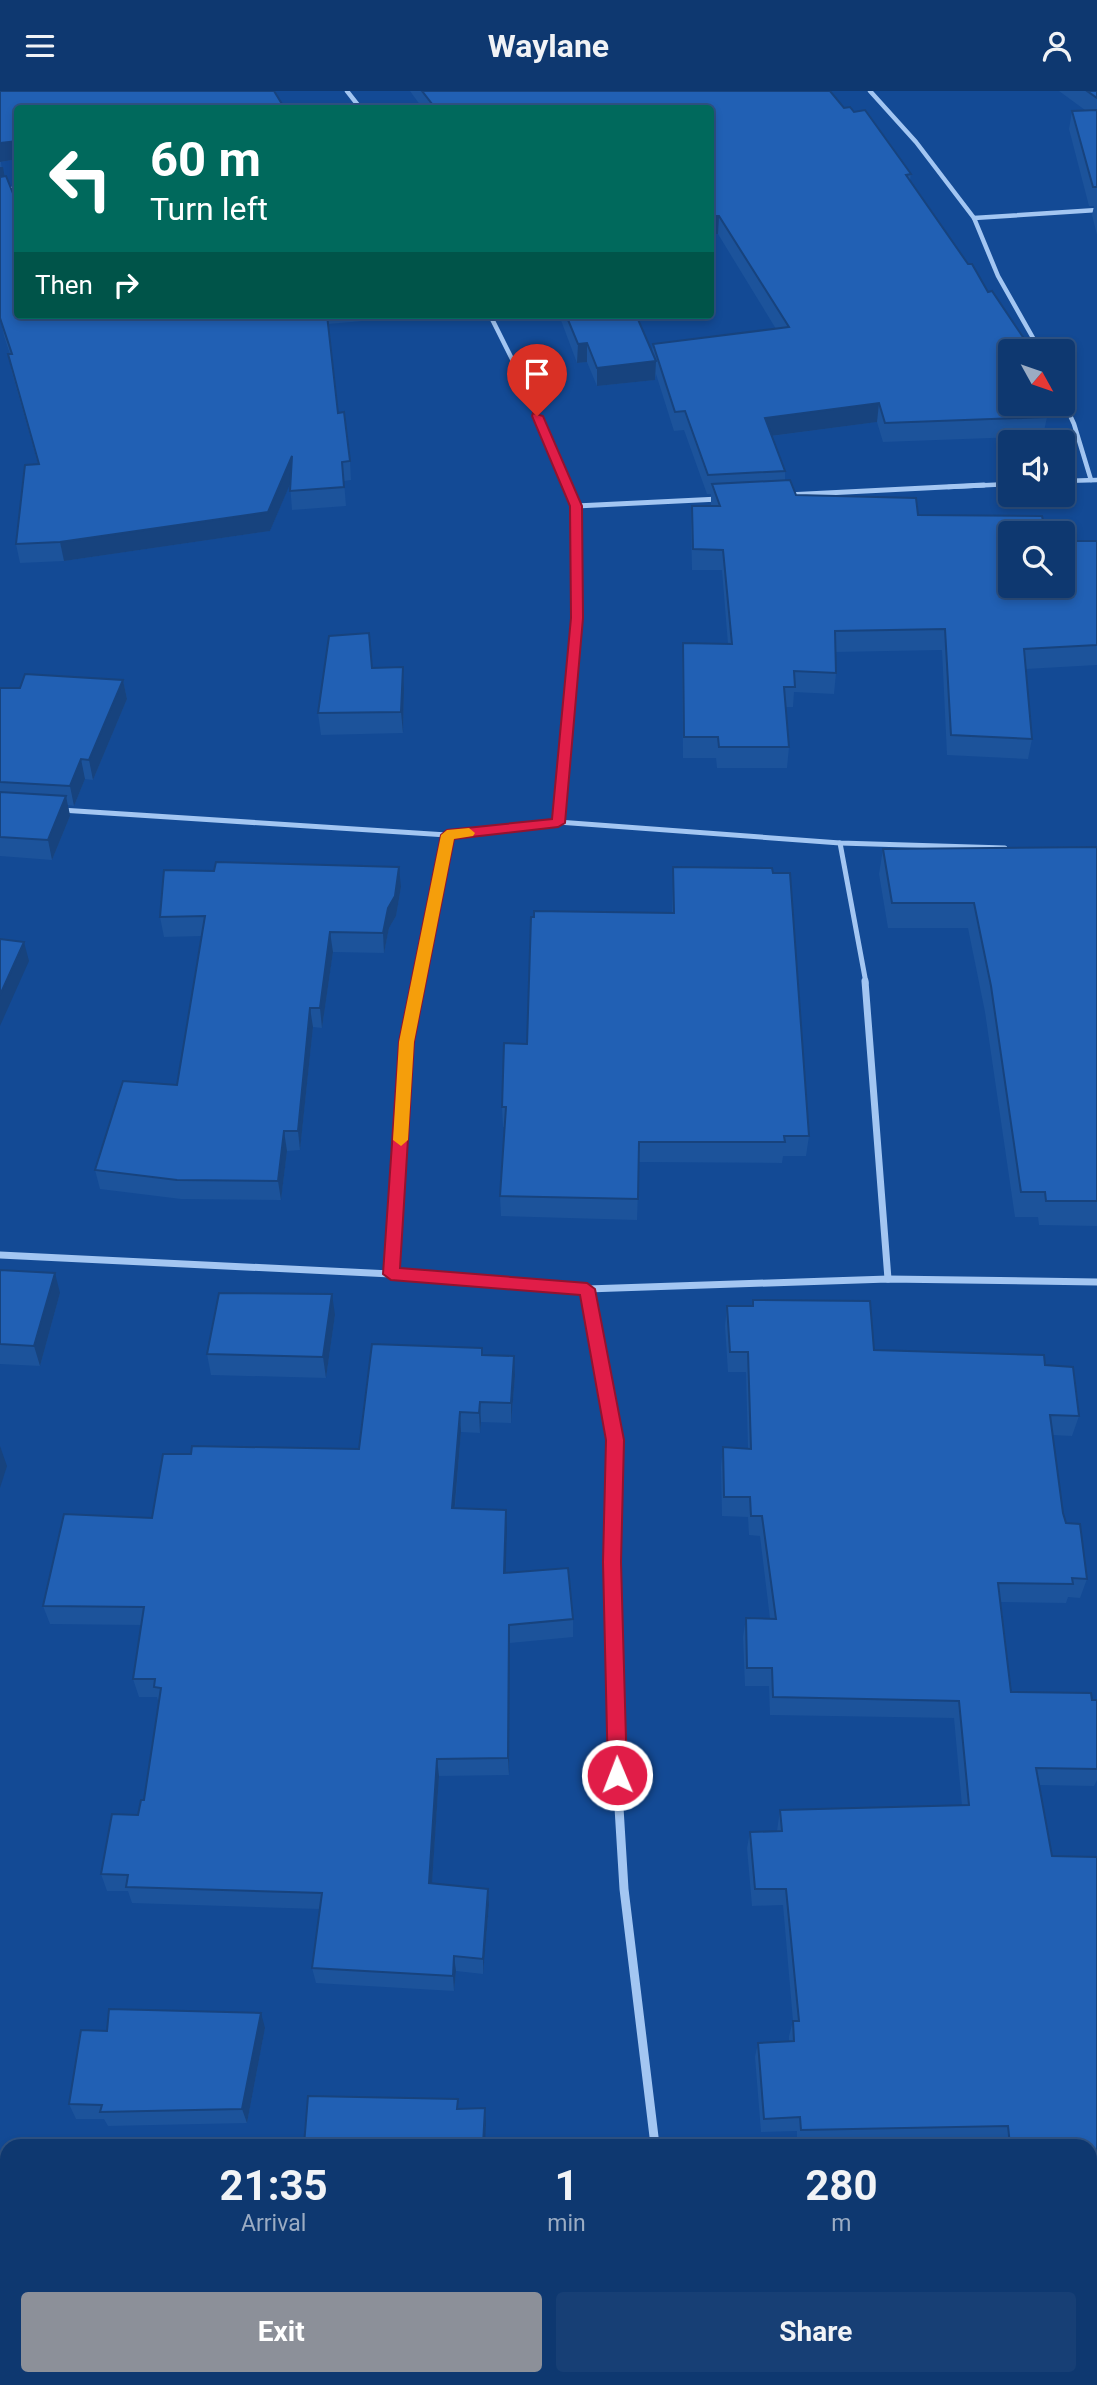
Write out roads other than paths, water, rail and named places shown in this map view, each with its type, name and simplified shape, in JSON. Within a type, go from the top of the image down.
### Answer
[{"type":"street","points":[[347,91],[358,105]]},
{"type":"street","points":[[870,91],[916,142],[974,218],[998,276],[1034,339]]},
{"type":"street","points":[[974,218],[1097,210]]},
{"type":"street","points":[[492,319],[518,371],[576,506],[577,618],[558,823]]},
{"type":"street","points":[[1071,417],[1094,480],[1075,481]]},
{"type":"street","points":[[779,496],[998,485]]},
{"type":"street","points":[[576,506],[725,499]]},
{"type":"street","points":[[54,810],[447,835],[558,823],[840,843],[1016,849]]},
{"type":"street","points":[[391,1274],[407,1042],[447,835]]},
{"type":"street","points":[[840,843],[867,990],[888,1279]]},
{"type":"street","points":[[0,1255],[391,1274],[587,1289],[888,1279],[1097,1282]]},
{"type":"street","points":[[587,1289],[615,1440],[612,1562],[617,1775],[624,1889],[654,2139]]}]
